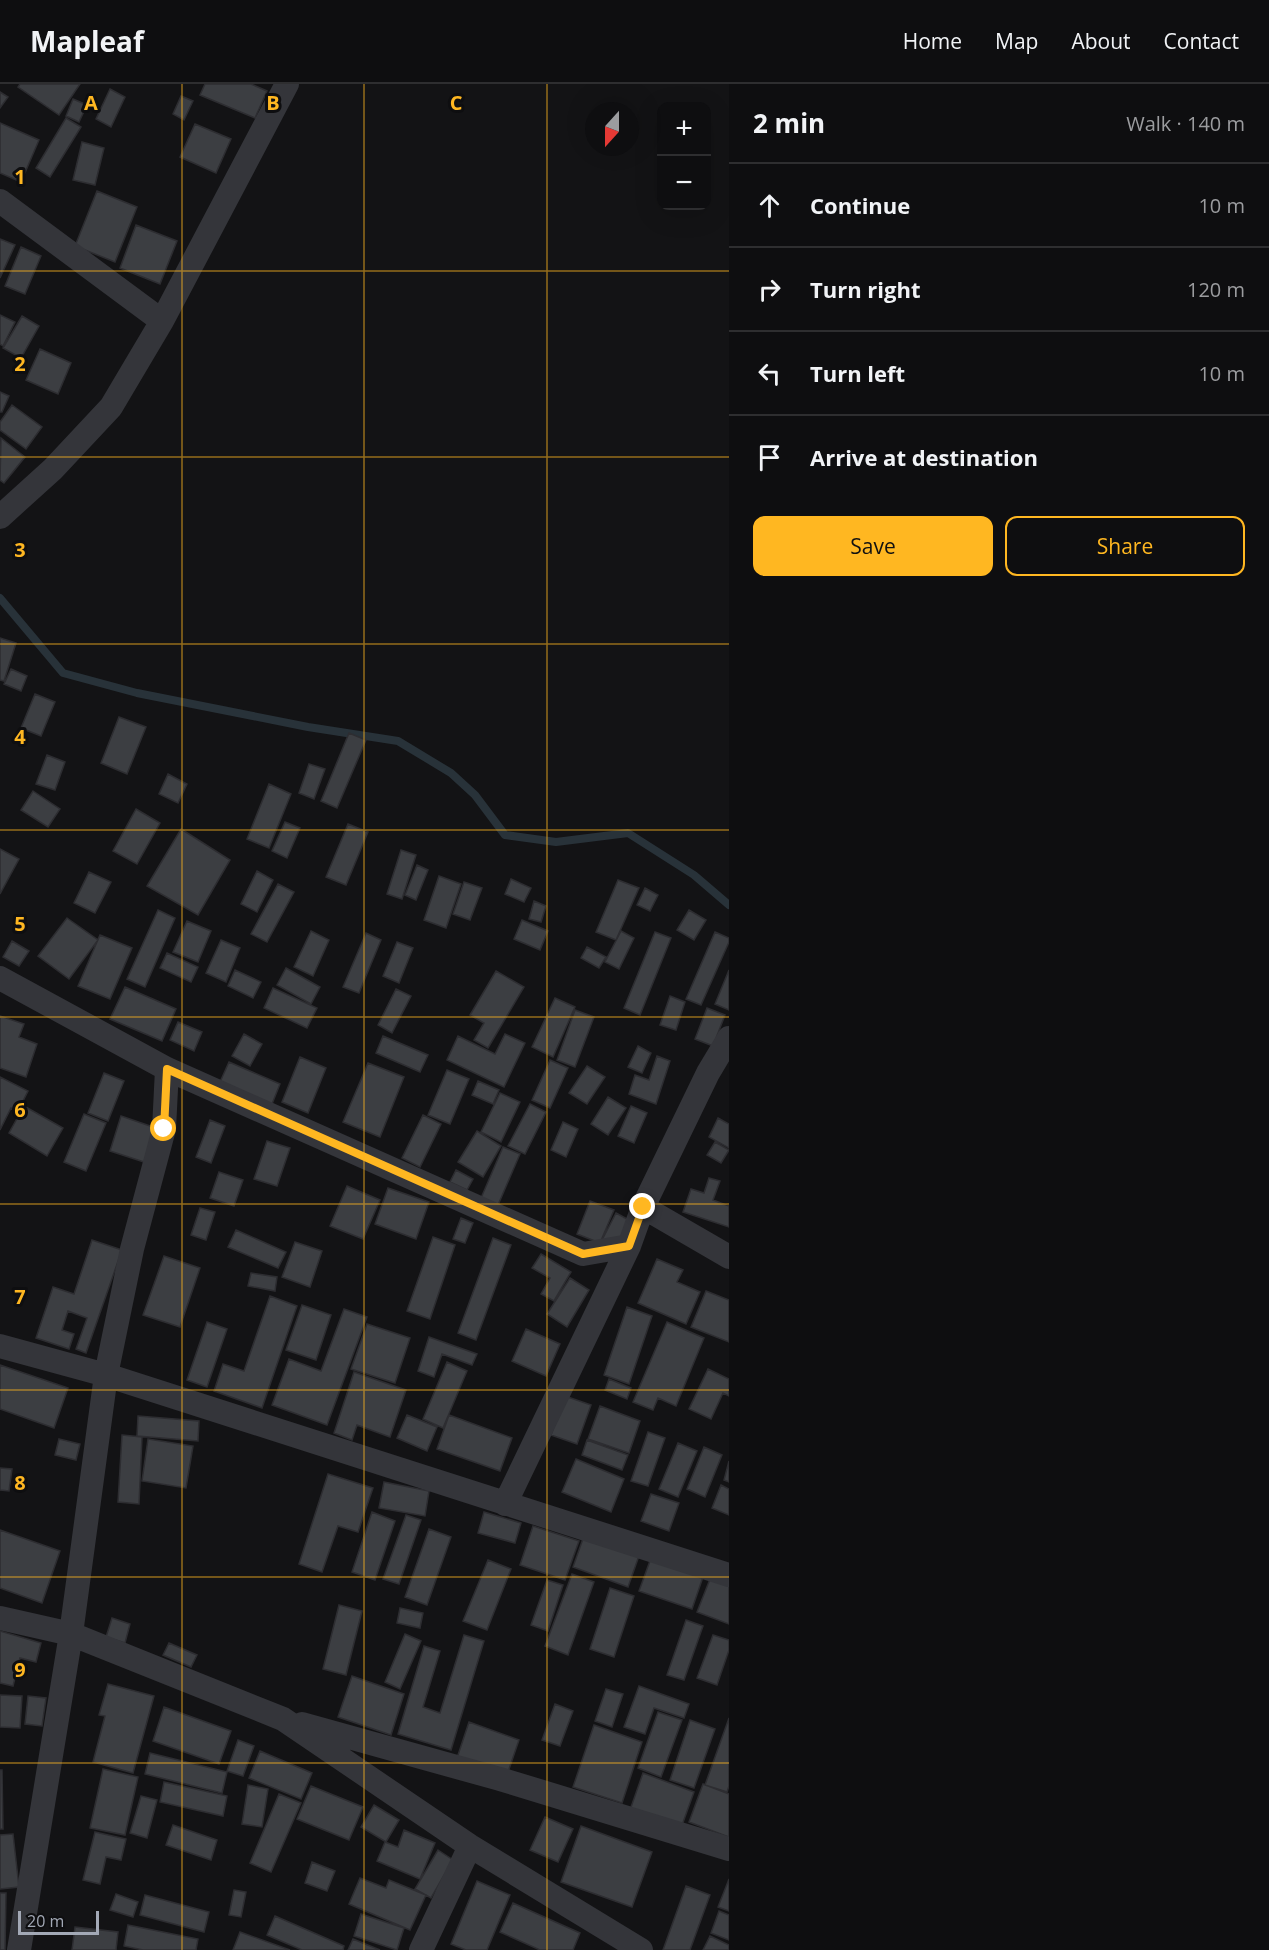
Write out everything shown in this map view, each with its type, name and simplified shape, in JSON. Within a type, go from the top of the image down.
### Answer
[{"type":"street","points":[[0,518],[53,469],[111,407],[162,321],[287,84]]},
{"type":"street","points":[[0,201],[162,321]]},
{"type":"street","points":[[0,978],[167,1069],[583,1254],[629,1246]]},
{"type":"street","points":[[505,1504],[629,1246],[643,1207],[708,1073],[729,1038]]},
{"type":"street","points":[[19,1950],[71,1634],[106,1375],[132,1249],[164,1129],[167,1069]]},
{"type":"street","points":[[643,1207],[729,1257]]},
{"type":"street","points":[[0,1346],[106,1375],[729,1575]]},
{"type":"street","points":[[0,1617],[71,1634],[282,1719],[500,1779],[729,1849]]},
{"type":"street","points":[[282,1719],[470,1846],[641,1950]]},
{"type":"street","points":[[422,1950],[470,1846]]},
{"type":"building","points":[[20,84],[80,84],[59,115],[18,87]]},
{"type":"building","points":[[205,84],[251,84],[267,91],[255,118],[200,95]]},
{"type":"building","points":[[110,89],[125,97],[111,127],[96,119]]},
{"type":"building","points":[[0,92],[8,97],[0,108]]},
{"type":"building","points":[[181,96],[193,101],[184,120],[173,114]]},
{"type":"building","points":[[73,99],[87,105],[79,122],[66,116]]},
{"type":"building","points":[[66,118],[81,127],[50,177],[36,168]]},
{"type":"building","points":[[0,123],[39,140],[21,182],[0,173]]},
{"type":"building","points":[[195,124],[231,139],[216,173],[180,157]]},
{"type":"building","points":[[82,142],[104,148],[95,185],[73,180]]},
{"type":"building","points":[[97,191],[137,207],[115,262],[75,246]]},
{"type":"building","points":[[136,225],[177,241],[160,284],[120,268]]},
{"type":"building","points":[[0,239],[15,245],[0,278]]},
{"type":"building","points":[[21,247],[41,256],[25,294],[5,286]]},
{"type":"building","points":[[0,315],[15,322],[3,346],[0,344]]},
{"type":"building","points":[[22,316],[39,326],[21,358],[3,348]]},
{"type":"building","points":[[40,349],[71,363],[58,394],[26,380]]},
{"type":"building","points":[[0,392],[9,396],[2,412],[0,412]]},
{"type":"building","points":[[12,405],[42,427],[26,449],[0,430],[0,422]]},
{"type":"building","points":[[1,438],[25,457],[4,483],[0,480]]},
{"type":"building","points":[[0,638],[16,643],[4,681],[0,680]]},
{"type":"building","points":[[11,669],[27,676],[21,691],[4,684]]},
{"type":"building","points":[[35,694],[55,702],[41,736],[21,728]]},
{"type":"building","points":[[119,717],[146,727],[127,774],[101,763]]},
{"type":"building","points":[[349,733],[366,740],[337,808],[321,801]]},
{"type":"building","points":[[47,755],[65,762],[55,790],[36,784]]},
{"type":"building","points":[[309,764],[325,769],[314,799],[299,793]]},
{"type":"building","points":[[168,774],[187,784],[178,803],[159,794]]},
{"type":"building","points":[[269,784],[291,794],[269,848],[247,839]]},
{"type":"building","points":[[33,791],[60,809],[48,827],[21,810]]},
{"type":"building","points":[[136,809],[160,823],[137,864],[113,851]]},
{"type":"building","points":[[285,822],[300,828],[287,858],[272,851]]},
{"type":"building","points":[[348,824],[368,832],[346,885],[326,877]]},
{"type":"building","points":[[181,829],[230,860],[198,915],[147,886]]},
{"type":"building","points":[[0,849],[19,859],[0,894]]},
{"type":"building","points":[[401,850],[416,855],[402,899],[387,894]]},
{"type":"building","points":[[417,865],[428,870],[416,900],[405,895]]},
{"type":"building","points":[[257,871],[273,880],[257,912],[241,904]]},
{"type":"building","points":[[89,872],[111,882],[95,913],[74,903]]},
{"type":"building","points":[[439,876],[461,884],[446,928],[424,920]]},
{"type":"building","points":[[511,879],[531,888],[524,902],[505,894]]},
{"type":"building","points":[[618,880],[639,888],[616,940],[596,932]]},
{"type":"building","points":[[464,882],[482,888],[470,920],[453,914]]},
{"type":"building","points":[[278,884],[294,892],[267,942],[251,934]]},
{"type":"building","points":[[645,888],[658,895],[650,911],[637,905]]},
{"type":"building","points":[[534,901],[546,906],[541,922],[529,919]]},
{"type":"building","points":[[158,910],[175,918],[145,987],[127,979]]},
{"type":"building","points":[[689,910],[706,920],[694,940],[677,930]]},
{"type":"building","points":[[67,918],[98,940],[69,979],[38,956]]},
{"type":"building","points":[[522,920],[548,931],[540,950],[514,939]]},
{"type":"building","points":[[187,921],[211,931],[198,962],[173,952]]},
{"type":"building","points":[[311,931],[329,940],[313,976],[294,967]]},
{"type":"building","points":[[621,931],[634,938],[619,969],[605,962]]},
{"type":"building","points":[[655,932],[671,938],[640,1015],[624,1008]]},
{"type":"building","points":[[715,932],[729,938],[729,942],[701,1005],[686,999]]},
{"type":"building","points":[[366,933],[381,940],[359,993],[343,987]]},
{"type":"building","points":[[100,935],[132,948],[110,999],[78,986]]},
{"type":"building","points":[[221,940],[240,948],[226,982],[206,973]]},
{"type":"building","points":[[12,941],[29,951],[19,966],[3,957]]},
{"type":"building","points":[[397,942],[413,948],[399,983],[383,976]]},
{"type":"building","points":[[587,947],[606,957],[599,968],[581,958]]},
{"type":"building","points":[[167,953],[198,967],[191,982],[160,968]]},
{"type":"building","points":[[286,968],[320,987],[311,1004],[277,985]]},
{"type":"building","points":[[235,970],[261,982],[253,998],[228,986]]},
{"type":"building","points":[[729,970],[729,1010],[715,1004]]},
{"type":"building","points":[[496,971],[524,987],[488,1048],[474,1040],[484,1023],[470,1015]]},
{"type":"building","points":[[125,987],[176,1009],[162,1041],[110,1019]]},
{"type":"building","points":[[273,988],[317,1008],[307,1028],[264,1008]]},
{"type":"building","points":[[396,989],[411,996],[392,1033],[378,1025]]},
{"type":"building","points":[[670,996],[685,1002],[676,1030],[660,1025]]},
{"type":"building","points":[[555,998],[575,1007],[553,1057],[532,1047]]},
{"type":"building","points":[[707,1008],[725,1015],[713,1046],[695,1039]]},
{"type":"building","points":[[575,1010],[594,1017],[575,1067],[557,1060]]},
{"type":"building","points":[[0,1016],[24,1024],[19,1037],[37,1044],[26,1077],[0,1068]]},
{"type":"building","points":[[178,1022],[202,1032],[194,1051],[170,1040]]},
{"type":"building","points":[[244,1034],[262,1044],[250,1066],[232,1056]]},
{"type":"building","points":[[505,1034],[525,1043],[504,1087],[447,1060],[458,1036],[495,1054]]},
{"type":"building","points":[[383,1036],[428,1055],[420,1072],[376,1053]]},
{"type":"building","points":[[638,1046],[651,1053],[642,1073],[628,1067]]},
{"type":"building","points":[[657,1056],[670,1061],[656,1104],[629,1094],[635,1075],[649,1080]]},
{"type":"building","points":[[300,1057],[326,1068],[308,1113],[282,1102]]},
{"type":"building","points":[[550,1060],[568,1068],[550,1108],[532,1100]]},
{"type":"building","points":[[229,1062],[280,1084],[272,1104],[220,1082]]},
{"type":"building","points":[[368,1063],[404,1077],[380,1137],[343,1122]]},
{"type":"building","points":[[587,1066],[605,1077],[587,1104],[569,1093]]},
{"type":"building","points":[[447,1070],[469,1079],[450,1124],[428,1115]]},
{"type":"building","points":[[104,1073],[124,1081],[108,1121],[88,1113]]},
{"type":"building","points":[[0,1077],[28,1091],[18,1111],[11,1108],[0,1130]]},
{"type":"building","points":[[478,1081],[499,1090],[493,1104],[472,1095]]},
{"type":"building","points":[[500,1093],[520,1102],[501,1142],[481,1132]]},
{"type":"building","points":[[608,1097],[626,1108],[608,1135],[591,1124]]},
{"type":"building","points":[[530,1104],[546,1112],[525,1154],[508,1146]]},
{"type":"building","points":[[24,1106],[63,1128],[47,1156],[9,1133]]},
{"type":"building","points":[[631,1106],[647,1113],[634,1143],[618,1136]]},
{"type":"building","points":[[84,1114],[106,1123],[86,1171],[64,1162]]},
{"type":"building","points":[[423,1115],[441,1124],[420,1167],[402,1158]]},
{"type":"building","points":[[121,1116],[156,1128],[144,1162],[110,1151]]},
{"type":"building","points":[[718,1118],[729,1124],[729,1148],[709,1137]]},
{"type":"building","points":[[210,1120],[225,1126],[211,1163],[196,1157]]},
{"type":"building","points":[[563,1122],[578,1129],[566,1157],[551,1150]]},
{"type":"building","points":[[477,1131],[501,1146],[483,1177],[458,1162]]},
{"type":"building","points":[[267,1141],[290,1148],[277,1186],[254,1179]]},
{"type":"building","points":[[715,1142],[729,1150],[721,1163],[707,1155]]},
{"type":"building","points":[[503,1147],[520,1154],[498,1205],[481,1198]]},
{"type":"building","points":[[456,1170],[473,1179],[467,1190],[450,1182]]},
{"type":"building","points":[[219,1172],[243,1180],[234,1206],[210,1198]]},
{"type":"building","points":[[709,1178],[720,1181],[713,1200],[729,1206],[729,1227],[683,1212],[691,1189],[704,1193]]},
{"type":"building","points":[[347,1186],[380,1200],[363,1239],[330,1226]]},
{"type":"building","points":[[388,1188],[429,1202],[416,1239],[375,1224]]},
{"type":"building","points":[[590,1201],[614,1210],[600,1243],[577,1234]]},
{"type":"building","points":[[200,1208],[215,1212],[206,1240],[191,1235]]},
{"type":"building","points":[[616,1213],[631,1221],[617,1248],[602,1240]]},
{"type":"building","points":[[461,1218],[473,1223],[465,1243],[453,1239]]},
{"type":"building","points":[[236,1230],[286,1252],[278,1268],[228,1247]]},
{"type":"building","points":[[433,1237],[455,1245],[430,1319],[407,1311]]},
{"type":"building","points":[[493,1238],[511,1245],[476,1340],[458,1333]]},
{"type":"building","points":[[92,1240],[122,1250],[86,1353],[76,1349],[87,1318],[68,1311],[62,1330],[74,1334],[69,1349],[36,1338],[53,1287],[74,1294]]},
{"type":"building","points":[[295,1242],[322,1251],[310,1287],[282,1277]]},
{"type":"building","points":[[541,1254],[571,1272],[554,1301],[541,1294],[550,1278],[532,1268]]},
{"type":"building","points":[[164,1256],[200,1268],[180,1327],[143,1315]]},
{"type":"building","points":[[657,1259],[683,1270],[677,1282],[700,1292],[686,1324],[638,1303]]},
{"type":"building","points":[[251,1273],[277,1277],[275,1291],[248,1286]]},
{"type":"building","points":[[570,1278],[589,1290],[567,1327],[547,1314]]},
{"type":"building","points":[[706,1291],[729,1300],[729,1342],[691,1327]]},
{"type":"building","points":[[270,1296],[297,1306],[262,1408],[214,1391],[223,1364],[244,1371]]},
{"type":"building","points":[[302,1305],[331,1315],[316,1360],[286,1350]]},
{"type":"building","points":[[627,1307],[652,1316],[629,1384],[604,1375]]},
{"type":"building","points":[[344,1309],[367,1317],[327,1425],[272,1405],[289,1359],[321,1371]]},
{"type":"building","points":[[207,1322],[227,1329],[207,1387],[187,1380]]},
{"type":"building","points":[[667,1322],[704,1338],[676,1406],[658,1398],[653,1410],[633,1402]]},
{"type":"building","points":[[367,1324],[410,1338],[395,1383],[351,1369]]},
{"type":"building","points":[[526,1329],[560,1344],[546,1376],[512,1361]]},
{"type":"building","points":[[429,1337],[477,1354],[472,1365],[442,1354],[434,1377],[418,1371]]},
{"type":"building","points":[[447,1362],[467,1371],[443,1428],[423,1419]]},
{"type":"building","points":[[0,1365],[68,1388],[54,1428],[0,1409]]},
{"type":"building","points":[[708,1369],[729,1379],[729,1396],[723,1393],[711,1419],[689,1409]]},
{"type":"building","points":[[354,1372],[406,1390],[390,1437],[357,1425],[352,1440],[334,1433]]},
{"type":"building","points":[[609,1379],[631,1388],[627,1399],[605,1390]]},
{"type":"building","points":[[565,1396],[591,1405],[577,1444],[551,1435]]},
{"type":"building","points":[[600,1406],[640,1421],[629,1453],[588,1439]]},
{"type":"building","points":[[407,1415],[437,1427],[427,1451],[397,1438]]},
{"type":"building","points":[[449,1415],[512,1438],[500,1471],[437,1449]]},
{"type":"building","points":[[138,1416],[199,1421],[198,1441],[137,1436]]},
{"type":"building","points":[[648,1432],[665,1438],[648,1486],[631,1481]]},
{"type":"building","points":[[122,1435],[142,1437],[139,1504],[118,1502]]},
{"type":"building","points":[[59,1439],[80,1444],[76,1460],[55,1455]]},
{"type":"building","points":[[148,1439],[193,1446],[186,1488],[142,1481]]},
{"type":"building","points":[[587,1440],[628,1455],[622,1470],[582,1455]]},
{"type":"building","points":[[678,1443],[697,1451],[678,1497],[659,1489]]},
{"type":"building","points":[[704,1447],[722,1455],[705,1497],[687,1489]]},
{"type":"building","points":[[576,1459],[624,1479],[611,1512],[562,1492]]},
{"type":"building","points":[[729,1461],[729,1482],[724,1480]]},
{"type":"building","points":[[0,1468],[12,1469],[9,1491],[0,1490]]},
{"type":"building","points":[[328,1474],[373,1488],[358,1532],[338,1526],[322,1572],[299,1564]]},
{"type":"building","points":[[384,1482],[429,1491],[425,1516],[379,1508]]},
{"type":"building","points":[[721,1485],[729,1489],[729,1515],[712,1508]]},
{"type":"building","points":[[651,1494],[679,1503],[669,1531],[641,1521]]},
{"type":"building","points":[[372,1512],[395,1521],[375,1580],[352,1572]]},
{"type":"building","points":[[484,1512],[521,1523],[515,1543],[478,1533]]},
{"type":"building","points":[[406,1515],[421,1520],[399,1584],[383,1579]]},
{"type":"building","points":[[533,1526],[579,1541],[565,1580],[520,1565]]},
{"type":"building","points":[[429,1529],[451,1537],[427,1605],[405,1597]]},
{"type":"building","points":[[0,1530],[60,1551],[42,1603],[0,1588]]},
{"type":"building","points":[[585,1533],[640,1553],[628,1587],[573,1567]]},
{"type":"building","points":[[651,1558],[703,1577],[692,1609],[639,1591]]},
{"type":"building","points":[[488,1560],[511,1569],[487,1630],[463,1621]]},
{"type":"building","points":[[572,1574],[594,1582],[568,1655],[545,1646]]},
{"type":"building","points":[[712,1574],[729,1581],[729,1624],[697,1612]]},
{"type":"building","points":[[547,1580],[563,1585],[548,1631],[531,1625]]},
{"type":"building","points":[[610,1588],[634,1596],[614,1657],[590,1649]]},
{"type":"building","points":[[339,1605],[362,1611],[346,1675],[323,1669]]},
{"type":"building","points":[[400,1608],[423,1613],[420,1628],[397,1623]]},
{"type":"building","points":[[112,1618],[130,1624],[125,1643],[106,1637]]},
{"type":"building","points":[[686,1620],[703,1626],[684,1680],[667,1675]]},
{"type":"building","points":[[0,1631],[41,1643],[36,1662],[20,1658],[13,1686],[0,1683]]},
{"type":"building","points":[[405,1634],[421,1641],[400,1689],[385,1682]]},
{"type":"building","points":[[464,1635],[484,1641],[451,1750],[398,1734],[424,1646],[440,1651],[423,1707],[440,1713]]},
{"type":"building","points":[[713,1635],[729,1640],[729,1650],[717,1685],[697,1678]]},
{"type":"building","points":[[169,1643],[197,1655],[191,1667],[163,1655]]},
{"type":"building","points":[[352,1676],[404,1694],[391,1735],[338,1717]]},
{"type":"building","points":[[108,1684],[154,1696],[133,1773],[93,1762],[105,1716],[99,1715]]},
{"type":"building","points":[[639,1686],[689,1704],[684,1718],[654,1708],[645,1734],[624,1727]]},
{"type":"building","points":[[606,1689],[623,1694],[612,1727],[595,1721]]},
{"type":"building","points":[[0,1695],[22,1696],[20,1728],[0,1727]]},
{"type":"building","points":[[28,1696],[46,1698],[42,1726],[25,1724]]},
{"type":"building","points":[[555,1704],[573,1711],[560,1746],[542,1740]]},
{"type":"building","points":[[164,1707],[231,1731],[219,1764],[153,1741]]},
{"type":"building","points":[[658,1712],[682,1720],[661,1777],[638,1768]]},
{"type":"building","points":[[729,1718],[729,1786],[727,1792],[705,1785]]},
{"type":"building","points":[[690,1720],[715,1729],[694,1788],[670,1780]]},
{"type":"building","points":[[469,1722],[519,1740],[506,1778],[456,1761]]},
{"type":"building","points":[[594,1725],[642,1742],[622,1803],[573,1787]]},
{"type":"building","points":[[238,1740],[254,1746],[243,1776],[227,1771]]},
{"type":"building","points":[[260,1751],[312,1773],[301,1799],[249,1778]]},
{"type":"building","points":[[150,1753],[227,1772],[222,1793],[145,1774]]},
{"type":"building","points":[[103,1769],[138,1777],[125,1835],[90,1828]]},
{"type":"building","points":[[0,1770],[2,1770],[3,1829],[0,1829]]},
{"type":"building","points":[[643,1773],[694,1792],[681,1828],[630,1810]]},
{"type":"building","points":[[164,1782],[227,1796],[223,1816],[160,1802]]},
{"type":"building","points":[[703,1784],[729,1794],[729,1837],[689,1822]]},
{"type":"building","points":[[248,1785],[268,1789],[262,1827],[242,1824]]},
{"type":"building","points":[[311,1786],[363,1807],[349,1840],[297,1819]]},
{"type":"building","points":[[279,1794],[301,1803],[271,1872],[250,1863]]},
{"type":"building","points":[[141,1796],[157,1800],[147,1838],[130,1833]]},
{"type":"building","points":[[374,1805],[399,1820],[386,1842],[361,1827]]},
{"type":"building","points":[[545,1817],[573,1829],[558,1862],[530,1850]]},
{"type":"building","points":[[173,1825],[217,1840],[211,1860],[166,1845]]},
{"type":"building","points":[[581,1826],[652,1852],[632,1907],[561,1882]]},
{"type":"building","points":[[404,1830],[435,1843],[420,1879],[377,1861],[385,1842],[398,1847]]},
{"type":"building","points":[[95,1832],[126,1839],[121,1860],[106,1857],[100,1884],[83,1880]]},
{"type":"building","points":[[13,1834],[19,1887],[0,1889],[0,1835]]},
{"type":"building","points":[[438,1850],[453,1860],[431,1898],[415,1889]]},
{"type":"building","points":[[312,1862],[335,1871],[327,1891],[305,1883]]},
{"type":"building","points":[[360,1878],[386,1888],[389,1880],[426,1895],[410,1930],[349,1904]]},
{"type":"building","points":[[729,1879],[729,1911],[718,1907]]},
{"type":"building","points":[[477,1881],[510,1895],[487,1950],[466,1950],[451,1944]]},
{"type":"building","points":[[686,1886],[710,1895],[690,1950],[663,1950]]},
{"type":"building","points":[[234,1890],[246,1892],[241,1917],[229,1915]]},
{"type":"building","points":[[0,1893],[6,1893],[5,1950],[0,1950]]},
{"type":"building","points":[[116,1894],[138,1902],[133,1917],[110,1910]]},
{"type":"building","points":[[145,1895],[209,1912],[204,1932],[140,1915]]},
{"type":"building","points":[[513,1903],[580,1933],[573,1950],[540,1950],[500,1932]]},
{"type":"building","points":[[719,1911],[729,1915],[729,1940],[711,1933]]},
{"type":"building","points":[[361,1914],[404,1928],[397,1950],[354,1936]]},
{"type":"building","points":[[275,1916],[344,1946],[343,1950],[302,1950],[267,1935]]},
{"type":"building","points":[[128,1925],[198,1939],[196,1950],[143,1950],[124,1946]]},
{"type":"building","points":[[75,1927],[118,1932],[116,1950],[72,1950]]},
{"type":"building","points":[[240,1932],[290,1950],[233,1950]]},
{"type":"building","points":[[710,1936],[729,1945],[729,1950],[703,1950]]},
{"type":"building","points":[[353,1939],[380,1950],[348,1950]]},
{"type":"waterway","points":[[0,598],[63,673],[137,693],[308,727],[398,741],[451,773],[475,795],[505,835],[556,842],[628,833],[694,875],[729,905]]},
{"type":"route","points":[[164,1129],[167,1069],[583,1254],[629,1246],[643,1207]]}]
